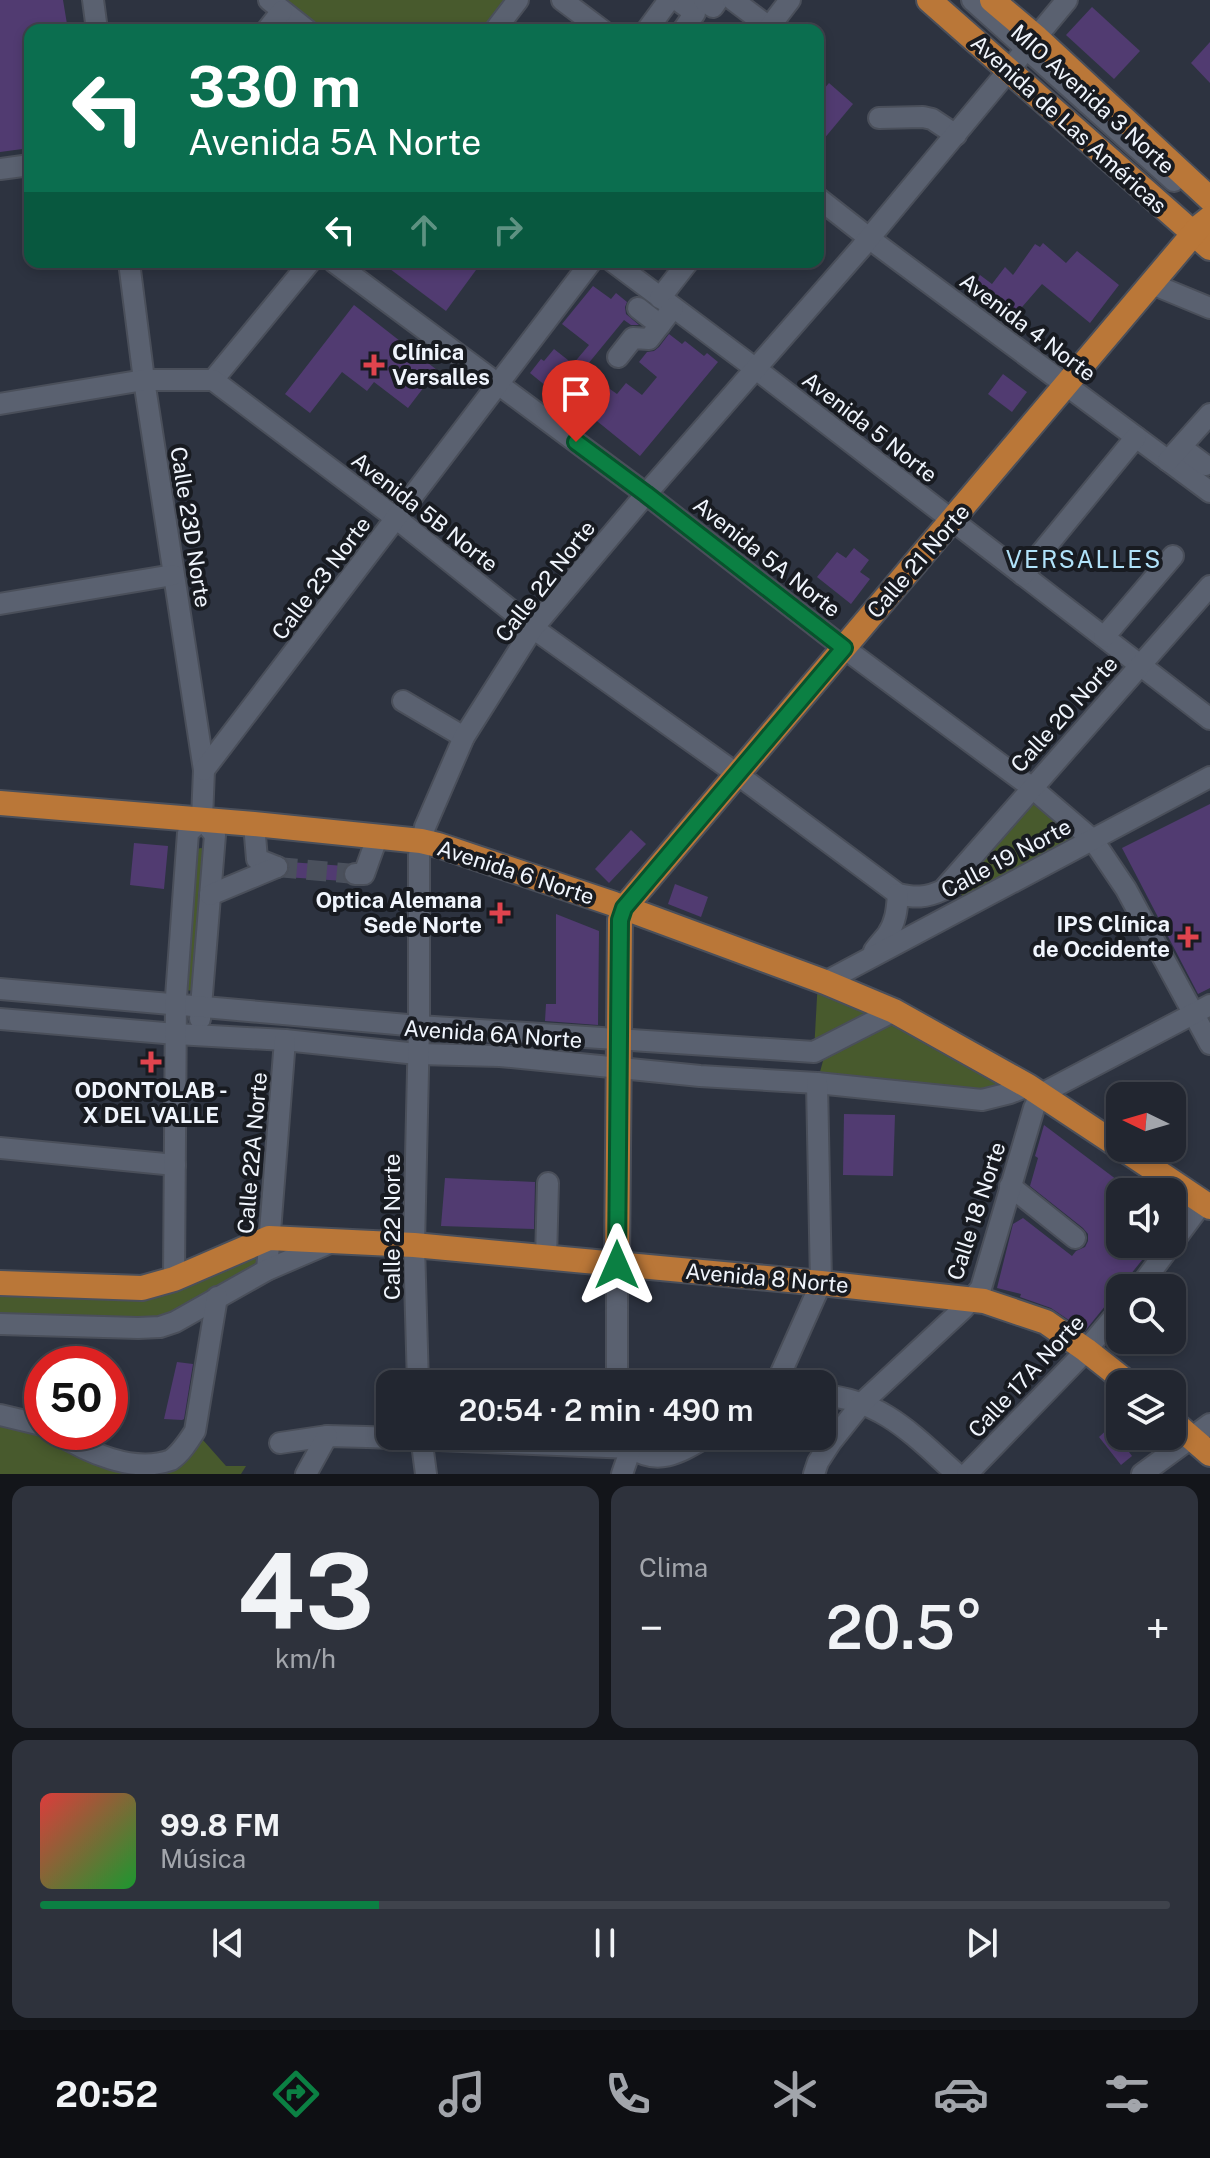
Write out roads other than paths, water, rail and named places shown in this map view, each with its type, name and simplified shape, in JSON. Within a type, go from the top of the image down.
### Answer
[{"type":"main road","name":"Avenida de Las Américas","points":[[929,0],[1023,55],[1210,199]]},
{"type":"main road","name":"Avenida de Las Américas","points":[[992,0],[1023,55],[1206,229]]},
{"type":"main road","name":"Calle 21 Norte","points":[[624,908],[1152,284],[1206,229]]},
{"type":"main road","name":"Avenida 6 Norte","points":[[0,803],[202,810],[254,824],[438,845],[624,908],[825,982],[894,1011],[1035,1090],[1106,1137]]},
{"type":"main road","points":[[617,1265],[620,920],[624,908]]},
{"type":"main road","name":"Avenida 6 Norte","points":[[1144,1162],[1207,1204]]},
{"type":"main road","name":"Avenida 8 Norte","points":[[0,1283],[142,1288],[174,1279],[269,1238],[414,1245],[973,1299],[1002,1305],[1046,1322],[1111,1370]]},
{"type":"main road","points":[[1201,1431],[1210,1454]]},
{"type":"street","points":[[93,0],[96,24]]},
{"type":"street","points":[[500,24],[518,0]]},
{"type":"street","points":[[562,0],[594,24]]},
{"type":"street","points":[[651,24],[669,0]]},
{"type":"street","points":[[677,0],[695,13],[687,24]]},
{"type":"street","points":[[704,0],[713,7],[718,0]]},
{"type":"street","points":[[733,0],[763,24]]},
{"type":"street","points":[[771,24],[790,0]]},
{"type":"street","name":"MIO Avenida 3 Norte","points":[[945,0],[1023,55]]},
{"type":"street","name":"MIO Avenida 3 Norte","points":[[972,0],[1023,55]]},
{"type":"street","name":"Calle 22 Norte","points":[[418,1370],[414,1245],[419,855],[425,827],[464,737],[533,628],[869,238],[1067,0]]},
{"type":"street","points":[[275,5],[299,24]]},
{"type":"street","points":[[879,118],[923,117],[932,119],[956,135]]},
{"type":"street","points":[[0,169],[24,166]]},
{"type":"street","name":"Avenida 4 Norte","points":[[824,203],[1136,437],[1202,468],[1210,492]]},
{"type":"street","name":"Calle 23D Norte","points":[[130,268],[204,770],[202,810]]},
{"type":"street","points":[[0,404],[144,380],[213,380],[305,268]]},
{"type":"street","name":"Avenida 5A Norte","points":[[342,268],[646,494],[698,522],[844,648],[1031,787],[1093,840],[1202,1009],[1210,1044]]},
{"type":"street","name":"Calle 23 Norte","points":[[204,770],[586,268]]},
{"type":"street","name":"Avenida 5 Norte","points":[[621,268],[1210,719]]},
{"type":"street","points":[[618,357],[633,338],[649,339],[660,325],[680,268]]},
{"type":"street","points":[[1152,284],[1210,308]]},
{"type":"street","points":[[638,308],[660,325]]},
{"type":"street","name":"Avenida 5B Norte","points":[[213,380],[397,519],[533,628],[898,894]]},
{"type":"street","points":[[1175,454],[1210,415]]},
{"type":"street","points":[[1023,575],[1136,437]]},
{"type":"street","points":[[1104,637],[1173,556]]},
{"type":"street","points":[[0,604],[173,575]]},
{"type":"street","name":"Calle 20 Norte","points":[[949,883],[1210,586]]},
{"type":"street","points":[[403,701],[464,737]]},
{"type":"street","name":"Calle 19 Norte","points":[[825,982],[1210,777]]},
{"type":"street","points":[[199,1035],[215,835],[202,810]]},
{"type":"street","points":[[174,1279],[176,1005],[188,833],[202,810]]},
{"type":"street","points":[[210,895],[277,867],[257,859],[254,824]]},
{"type":"street","points":[[355,874],[364,874],[377,838]]},
{"type":"street","points":[[869,958],[894,923],[898,894],[914,898],[929,897],[949,883],[956,885],[964,899],[972,901],[984,896]]},
{"type":"street","name":"Avenida 6A Norte","points":[[0,989],[419,1026],[814,1052],[894,1011]]},
{"type":"street","points":[[1035,1090],[1202,1009]]},
{"type":"street","name":"Avenida 6A Norte","points":[[0,1019],[285,1040],[417,1054],[500,1056],[982,1100],[1035,1090]]},
{"type":"street","name":"Calle 22A Norte","points":[[267,1270],[285,1040]]},
{"type":"street","points":[[782,1370],[821,1283],[817,1083]]},
{"type":"street","name":"Calle 18 Norte","points":[[814,1474],[831,1442],[863,1402],[981,1288],[1034,1108],[1035,1090]]},
{"type":"street","points":[[0,1148],[175,1165]]},
{"type":"street","points":[[546,1259],[548,1183]]},
{"type":"street","points":[[1010,1186],[1075,1238]]},
{"type":"street","points":[[1150,1274],[1207,1204]]},
{"type":"street","name":"Avenida 8 Norte","points":[[0,1324],[160,1327],[175,1322],[267,1270],[332,1242]]},
{"type":"street","points":[[617,1265],[617,1370]]},
{"type":"street","points":[[84,1450],[112,1464],[153,1469],[183,1449],[195,1431],[217,1297]]},
{"type":"street","name":"Calle 17A Norte","points":[[967,1474],[1106,1326]]},
{"type":"street","points":[[836,1397],[863,1402],[897,1421],[957,1474]]},
{"type":"street","points":[[0,1415],[24,1421]]},
{"type":"street","points":[[1142,1474],[1201,1431]]},
{"type":"street","points":[[280,1443],[327,1436],[376,1437]]},
{"type":"street","points":[[306,1474],[327,1436]]},
{"type":"street","points":[[423,1450],[426,1474]]},
{"type":"street","points":[[622,1474],[626,1450]]},
{"type":"street","points":[[639,1450],[651,1458],[669,1456],[681,1450]]},
{"type":"tunnel","points":[[277,867],[355,874]]},
{"type":"place","name":"Clínica Versalles","points":[[374,365]]},
{"type":"place","name":"Optica Alemana Sede Norte","points":[[500,913]]},
{"type":"place","name":"IPS Clínica de Occidente","points":[[1188,937]]},
{"type":"place","name":"ODONTOLAB - X DEL VALLE","points":[[151,1062]]},
{"type":"district","name":"VERSALLES","points":[[1084,560]]}]
